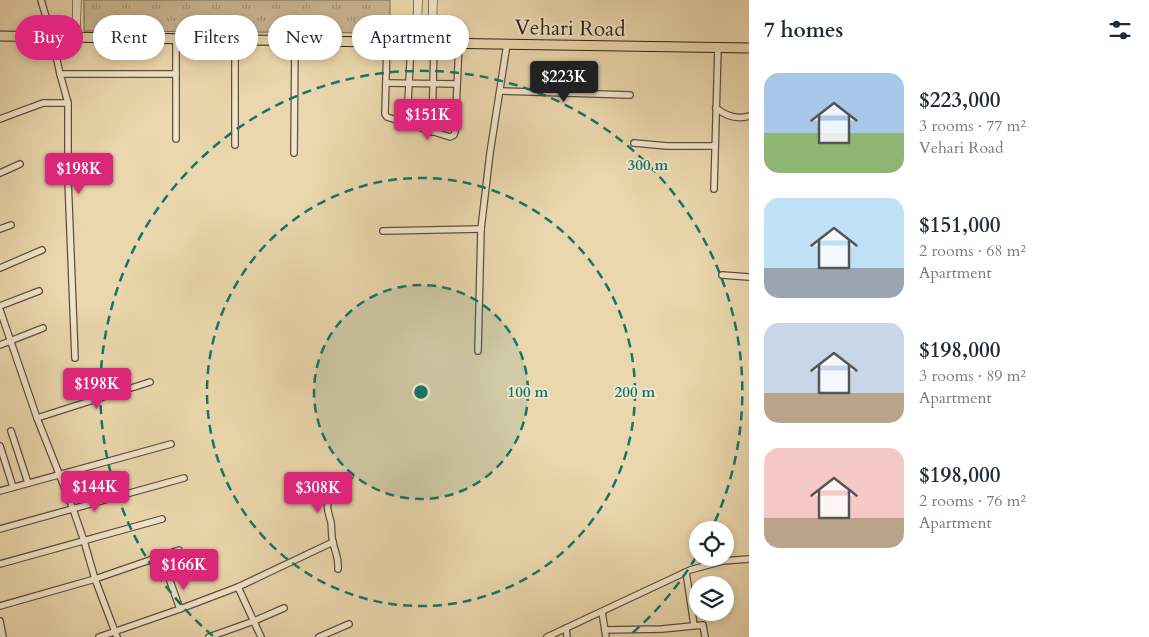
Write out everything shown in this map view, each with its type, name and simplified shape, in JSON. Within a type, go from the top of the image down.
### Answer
[{"type":"main road","name":"Vehari Road","points":[[0,36],[15,36]]},
{"type":"main road","name":"Vehari Road","points":[[83,37],[175,39]]},
{"type":"main road","name":"Vehari Road","points":[[469,44],[749,48]]},
{"type":"street","points":[[41,0],[45,15]]},
{"type":"street","points":[[77,0],[77,15]]},
{"type":"street","points":[[417,15],[418,0]]},
{"type":"street","points":[[433,0],[433,15]]},
{"type":"street","points":[[478,352],[481,229],[490,153],[507,44]]},
{"type":"street","points":[[714,189],[718,47]]},
{"type":"street","points":[[57,60],[68,103],[68,179],[75,358]]},
{"type":"street","points":[[176,60],[176,139]]},
{"type":"street","points":[[235,60],[235,145]]},
{"type":"street","points":[[294,153],[295,60]]},
{"type":"street","points":[[387,60],[385,114],[450,137],[454,135],[458,60]]},
{"type":"street","points":[[407,123],[412,60]]},
{"type":"street","points":[[432,132],[433,60]]},
{"type":"street","points":[[60,74],[176,74]]},
{"type":"street","points":[[386,83],[457,84]]},
{"type":"street","points":[[500,91],[630,95]]},
{"type":"street","points":[[0,119],[43,103],[68,103]]},
{"type":"street","points":[[716,108],[731,117],[743,118],[749,116]]},
{"type":"street","points":[[634,142],[667,146],[715,146]]},
{"type":"street","points":[[0,173],[20,164]]},
{"type":"street","points":[[0,229],[12,225]]},
{"type":"street","points":[[383,231],[481,229]]},
{"type":"street","points":[[0,268],[42,250]]},
{"type":"street","points":[[722,275],[749,276]]},
{"type":"street","points":[[39,291],[0,308],[116,634]]},
{"type":"street","points":[[0,345],[43,328]]},
{"type":"street","points":[[38,418],[150,382]]},
{"type":"street","points":[[11,430],[28,483]]},
{"type":"street","points":[[0,491],[171,444]]},
{"type":"street","points":[[0,446],[13,487]]},
{"type":"street","points":[[338,569],[339,559],[333,542],[327,504],[330,495],[350,476]]},
{"type":"street","points":[[0,530],[184,478]]},
{"type":"street","points":[[0,564],[162,519]]},
{"type":"street","points":[[99,637],[116,634],[238,587],[333,542]]},
{"type":"street","points":[[0,606],[95,579],[179,550]]},
{"type":"street","points":[[547,637],[686,572],[723,561],[749,559],[749,564]]},
{"type":"street","points":[[686,572],[694,625]]},
{"type":"street","points":[[170,581],[180,609]]},
{"type":"street","points":[[238,587],[261,637]]},
{"type":"street","points":[[209,637],[284,608]]},
{"type":"street","points":[[602,612],[606,637]]},
{"type":"street","points":[[0,622],[3,637]]},
{"type":"street","points":[[319,637],[349,624]]},
{"type":"street","points":[[605,630],[662,629],[703,625],[704,637]]},
{"type":"street","points":[[566,628],[567,637]]},
{"type":"street","points":[[662,629],[662,637]]},
{"type":"green space","points":[[84,0],[390,0],[390,15],[352,15],[352,33],[342,33],[342,15],[268,15],[268,32],[258,32],[258,15],[175,15],[175,32],[165,32],[165,15],[93,15],[93,31],[84,31]]}]
